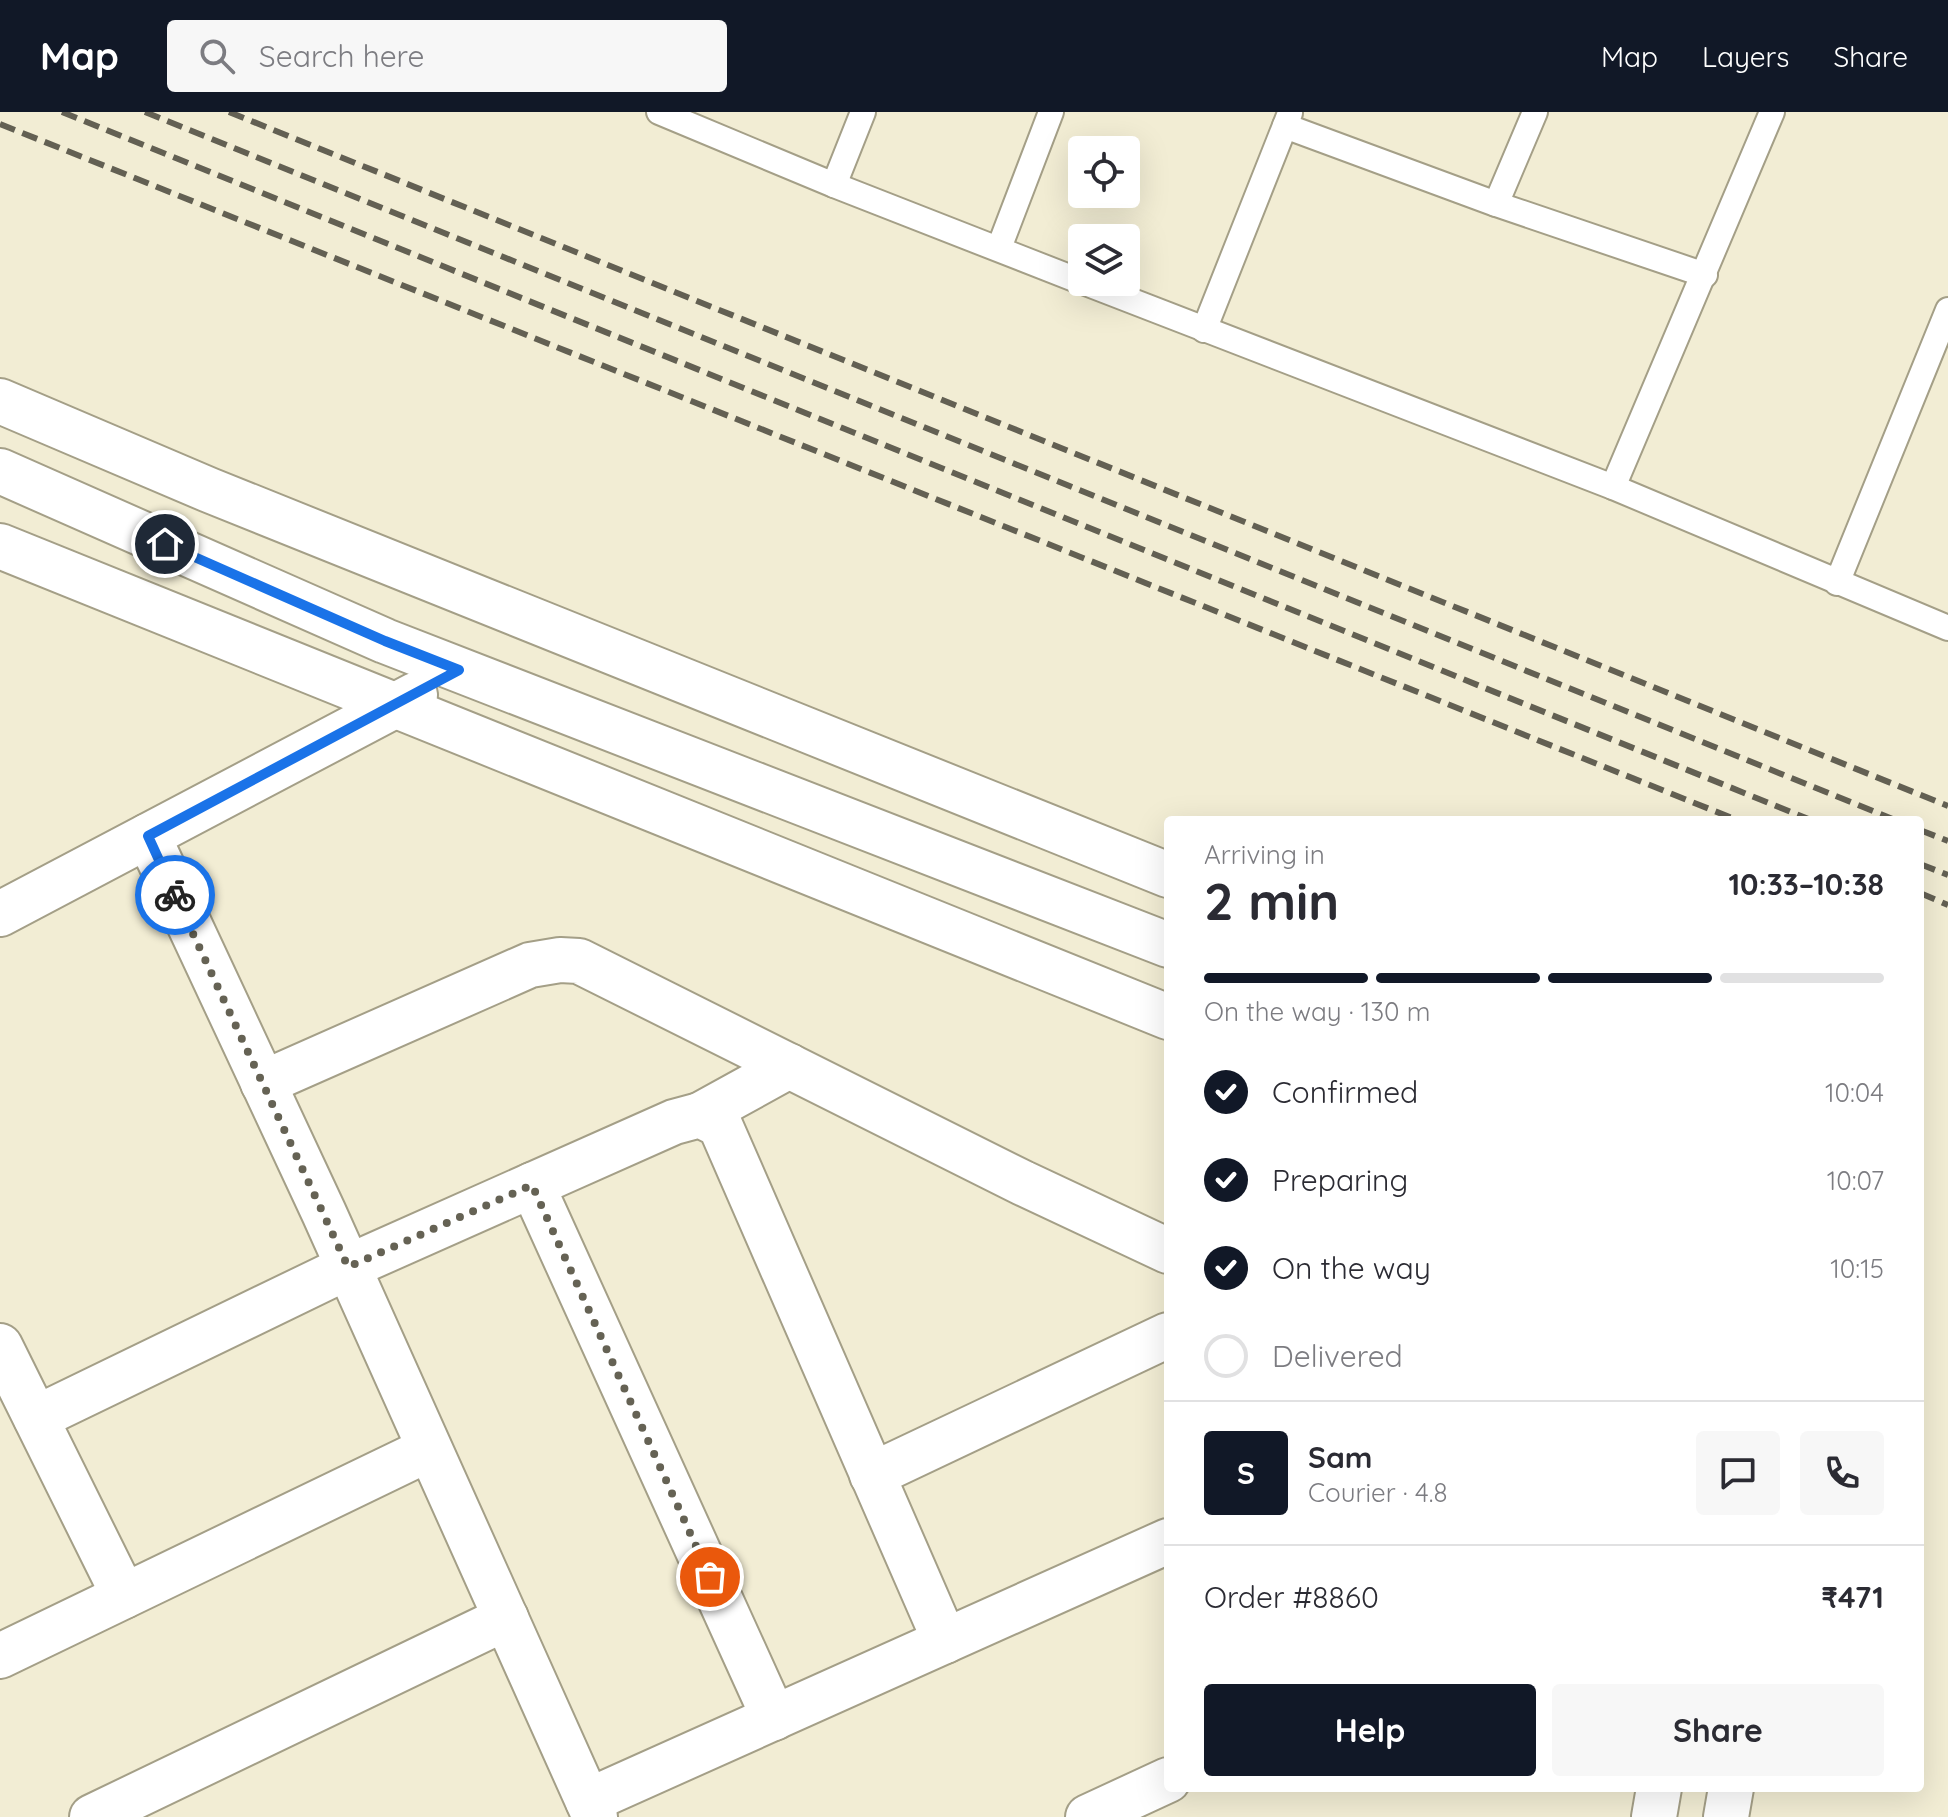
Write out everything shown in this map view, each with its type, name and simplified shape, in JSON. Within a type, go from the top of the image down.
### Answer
[{"type":"street","points":[[0,401],[209,490],[1164,873]]},
{"type":"street","points":[[0,471],[385,641],[1164,943]]},
{"type":"street","points":[[0,546],[1164,1015]]},
{"type":"street","points":[[0,914],[459,670]]},
{"type":"street","points":[[148,836],[348,1267],[592,1809],[774,1718],[1164,1543]]},
{"type":"street","points":[[263,1083],[530,965],[560,960],[579,961],[1164,1249]]},
{"type":"street","points":[[36,1418],[348,1267],[674,1122],[700,1115],[789,1066]]},
{"type":"street","points":[[700,1115],[720,1125],[945,1641]]},
{"type":"street","points":[[532,1185],[774,1718]]},
{"type":"street","points":[[872,1475],[1164,1337]]},
{"type":"street","points":[[0,1346],[124,1596]]},
{"type":"street","points":[[0,1656],[429,1449]]},
{"type":"street","points":[[92,1817],[506,1618]]},
{"type":"street","points":[[1088,1817],[1164,1782]]},
{"type":"street","points":[[1654,1817],[1658,1792]]},
{"type":"street","points":[[1726,1817],[1730,1792]]},
{"type":"lane","points":[[659,112],[834,185],[1068,276]]},
{"type":"lane","points":[[834,185],[863,112]]},
{"type":"lane","points":[[999,248],[1051,112]]},
{"type":"lane","points":[[1496,204],[1535,112]]},
{"type":"lane","points":[[1613,487],[1772,112]]},
{"type":"lane","points":[[1204,330],[1287,119],[1496,204],[1705,275]]},
{"type":"lane","points":[[1118,296],[1613,487],[1948,628]]},
{"type":"lane","points":[[1837,583],[1948,310]]},
{"type":"railway","points":[[62,112],[1801,816]]},
{"type":"railway","points":[[145,112],[1885,816]]},
{"type":"railway","points":[[229,112],[1948,806]]},
{"type":"railway","points":[[0,124],[1727,816]]},
{"type":"railway","points":[[1924,832],[1948,841]]},
{"type":"railway","points":[[1924,866],[1948,875]]},
{"type":"railway","points":[[1924,895],[1948,905]]},
{"type":"way so far","points":[[175,895],[348,1267],[532,1185],[710,1577]]},
{"type":"route","points":[[165,544],[385,641],[459,670],[148,836],[175,895]]}]
